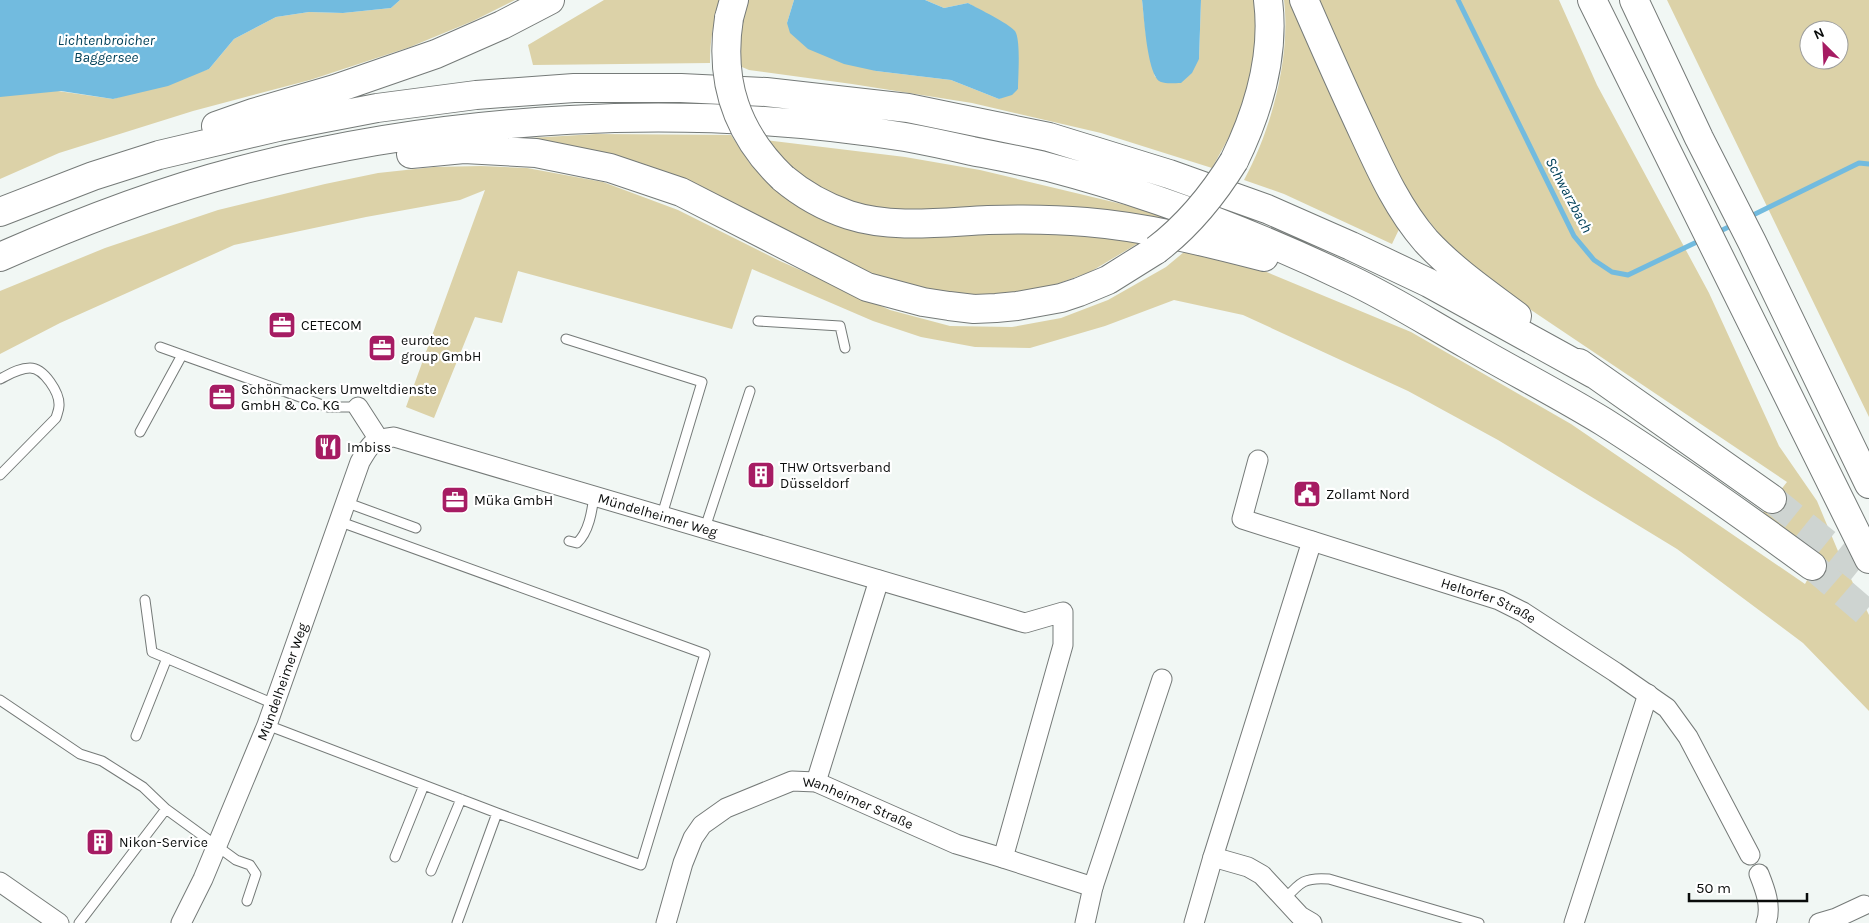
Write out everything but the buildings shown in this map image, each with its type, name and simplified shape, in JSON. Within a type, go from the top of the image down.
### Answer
[{"type":"highway","points":[[160,155],[189,138],[244,116],[335,89],[436,54],[502,25],[550,0]]},
{"type":"highway","points":[[115,211],[184,203],[298,173],[394,156],[464,149],[536,153],[610,168],[681,192],[867,287],[894,295],[940,305],[974,308],[1017,306],[1061,298],[1108,280],[1156,250],[1172,238],[1203,206],[1234,161],[1252,120],[1263,82],[1269,47],[1268,0]]},
{"type":"highway","points":[[1304,0],[1340,84],[1378,165],[1400,206],[1425,239],[1451,266],[1594,374],[1772,499]]},
{"type":"highway","points":[[1592,0],[1869,559]]},
{"type":"highway","points":[[1634,0],[1699,138],[1752,242],[1869,484]]},
{"type":"highway","points":[[732,9],[726,38],[726,69],[736,110],[755,146],[783,178],[802,192],[825,205],[849,215],[898,223],[1028,220],[1117,225],[1200,241],[1352,280]]},
{"type":"highway","points":[[0,212],[93,176],[160,155],[278,127],[377,108],[476,95],[574,88],[681,88],[766,92],[908,108],[1049,137],[1169,174],[1267,209],[1351,246],[1428,283],[1594,374]]},
{"type":"highway","points":[[0,257],[41,239],[200,181],[374,141],[485,127],[583,120],[670,119],[778,122],[906,137],[1047,167],[1158,200],[1274,245],[1352,280],[1600,420],[1715,495],[1812,566]]},
{"type":"street","points":[[358,406],[378,438]]},
{"type":"street","name":"Mündelheimer Weg","points":[[181,923],[203,879],[267,724],[344,502],[360,462],[368,448],[378,438],[394,437],[1025,623],[1063,612],[1063,645],[1003,858]]},
{"type":"street","name":"Heltorfer Straße","points":[[1258,460],[1242,519],[1499,600],[1523,612],[1667,708],[1688,737],[1750,855]]},
{"type":"street","points":[[1194,923],[1312,542]]},
{"type":"street","points":[[816,782],[879,580]]},
{"type":"street","points":[[1085,923],[1093,886],[1162,679]]},
{"type":"street","points":[[1574,923],[1648,694]]},
{"type":"street","name":"Wanheimer Straße","points":[[666,923],[693,838],[702,825],[726,808],[792,781],[816,782],[956,844],[1093,886]]},
{"type":"street","points":[[1213,857],[1248,867],[1262,875],[1300,916],[1312,923]]},
{"type":"street","points":[[1759,874],[1766,892],[1769,915],[1766,923]]},
{"type":"street","points":[[0,882],[59,923]]},
{"type":"street","points":[[1819,923],[1836,918],[1864,905]]},
{"type":"lane","points":[[758,321],[840,326],[845,348]]},
{"type":"lane","points":[[566,339],[702,382],[662,515]]},
{"type":"lane","points":[[160,347],[328,407],[358,406]]},
{"type":"lane","points":[[140,432],[182,355]]},
{"type":"lane","points":[[0,379],[19,370],[32,368],[44,373],[57,394],[60,406],[56,418],[0,475]]},
{"type":"lane","points":[[705,528],[750,391]]},
{"type":"lane","points":[[569,541],[578,543],[582,538],[592,511],[594,495]]},
{"type":"lane","points":[[344,502],[416,528]]},
{"type":"lane","points":[[267,724],[497,813],[641,865],[705,654],[338,521]]},
{"type":"lane","points":[[145,600],[152,652],[274,704]]},
{"type":"lane","points":[[136,736],[167,658]]},
{"type":"lane","points":[[0,700],[80,754],[102,761],[143,787],[166,809],[236,860],[250,865],[254,870],[255,880],[247,901]]},
{"type":"lane","points":[[395,857],[424,785]]},
{"type":"lane","points":[[432,871],[461,799]]},
{"type":"lane","points":[[79,923],[166,809]]},
{"type":"lane","points":[[457,923],[497,813]]},
{"type":"lane","points":[[1285,899],[1298,884],[1304,881],[1314,878],[1329,879],[1479,923]]},
{"type":"shaded area","points":[[400,0],[515,0],[473,21],[410,47],[310,80],[193,111],[59,153],[0,179],[0,96],[51,90],[113,99],[209,69],[234,39],[276,17],[309,12],[343,13],[391,8]]},
{"type":"shaded area","points":[[604,0],[721,0],[712,31],[710,63],[533,65],[528,45]]},
{"type":"shaded area","points":[[742,0],[794,0],[787,23],[876,71],[951,80],[999,99],[1018,89],[1015,32],[968,3],[944,8],[925,0],[1142,0],[1146,35],[1155,77],[1199,59],[1201,0],[1256,0],[1256,64],[1246,106],[1212,168],[1101,133],[972,103],[749,70],[742,67],[738,60]]},
{"type":"shaded area","points":[[1284,0],[1297,0],[1403,221],[1392,244],[1284,194],[1244,180],[1263,139],[1277,93],[1284,45]]},
{"type":"shaded area","points":[[1316,0],[1559,0],[1597,85],[1709,293],[1779,446],[1817,501],[1843,563],[1869,615],[1869,711],[1803,643],[1677,549],[1498,440],[1408,391],[1243,315],[1174,300],[1105,326],[1030,348],[975,347],[921,337],[873,321],[752,269],[732,329],[518,271],[502,323],[475,317],[434,418],[406,407],[485,190],[460,200],[366,217],[234,245],[60,323],[0,354],[0,291],[105,248],[218,210],[378,173],[434,167],[481,166],[527,168],[603,182],[678,210],[780,261],[890,310],[950,326],[1012,327],[1061,318],[1108,300],[1166,267],[1190,247],[1235,259],[1411,332],[1571,424],[1805,584],[1818,560],[1761,515],[1787,482],[1497,287],[1439,234],[1411,198],[1374,129]]},
{"type":"shaded area","points":[[1667,0],[1869,0],[1869,417]]},
{"type":"shaded area","points":[[596,134],[731,135],[749,162],[772,186],[803,205],[1049,233],[1142,241],[1090,272],[1051,286],[1003,296],[952,294],[893,283],[789,236],[513,139]]},
{"type":"shaded area","points":[[765,140],[905,157],[980,170],[1176,217],[1166,226],[920,214],[847,203],[793,172]]},
{"type":"water","name":"Lichtenbroicher Baggersee","points":[[0,0],[400,0],[391,8],[343,13],[309,12],[276,17],[234,39],[209,69],[168,86],[113,99],[61,91],[0,97]]},
{"type":"water","points":[[794,0],[925,0],[944,8],[968,3],[1000,20],[1015,31],[1019,50],[1018,89],[1012,95],[999,99],[951,80],[876,71],[844,64],[808,49],[790,33],[787,23]]},
{"type":"water","points":[[1142,0],[1201,0],[1199,59],[1192,73],[1181,83],[1163,83],[1156,78],[1149,58]]},
{"type":"waterway","name":"Schwarzbach","points":[[1458,0],[1574,236],[1594,260],[1612,272],[1628,275],[1701,240]]},
{"type":"waterway","name":"Schwarzbach","points":[[1749,217],[1859,163],[1869,164]]},
{"type":"waterway","name":"Schwarzbach","points":[[1716,233],[1735,224]]},
{"type":"tunnel","points":[[1772,499],[1869,577]]},
{"type":"tunnel","points":[[1812,566],[1869,615]]},
{"type":"place","name":"CETECOM","points":[[282,325]]},
{"type":"place","name":"eurotec group GmbH","points":[[382,348]]},
{"type":"place","name":"Schönmackers Umweltdienste GmbH & Co. KG","points":[[222,397]]},
{"type":"place","name":"Imbiss","points":[[328,447]]},
{"type":"place","name":"THW Ortsverband Düsseldorf","points":[[761,475]]},
{"type":"place","name":"Zollamt Nord","points":[[1307,494]]},
{"type":"place","name":"Müka GmbH","points":[[455,500]]},
{"type":"place","name":"Nikon-Service","points":[[100,842]]}]
